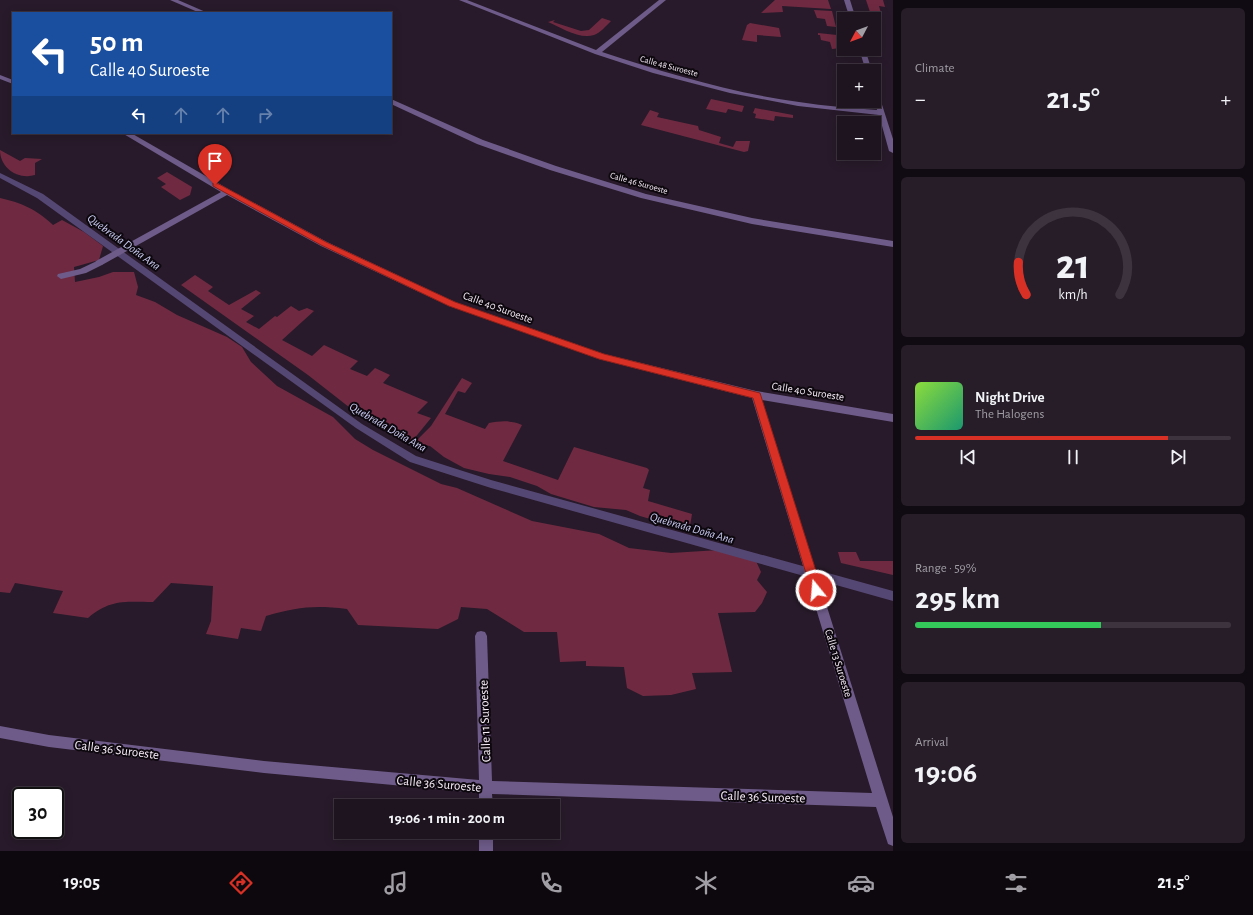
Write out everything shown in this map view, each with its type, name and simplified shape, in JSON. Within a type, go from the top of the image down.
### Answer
[{"type":"street","points":[[173,0],[203,12]]},
{"type":"street","name":"Calle 48 Suroeste","points":[[462,0],[597,53],[655,72],[730,91],[798,104],[882,113]]},
{"type":"street","points":[[597,53],[663,0]]},
{"type":"street","points":[[847,0],[851,12]]},
{"type":"street","points":[[0,77],[12,82]]},
{"type":"street","name":"Calle 46 Suroeste","points":[[392,101],[480,142],[553,168],[644,196],[752,221],[893,244]]},
{"type":"street","points":[[880,108],[893,151]]},
{"type":"street","name":"Calle 40 Suroeste","points":[[128,134],[227,192],[324,244],[452,304],[602,357],[756,395],[893,418]]},
{"type":"street","points":[[61,276],[83,271],[99,263],[227,192]]},
{"type":"street","name":"Calle 13 Suroeste","points":[[756,395],[893,839]]},
{"type":"street","name":"Calle 11 Suroeste","points":[[481,636],[486,799]]},
{"type":"street","name":"Calle 36 Suroeste","points":[[0,732],[49,741],[264,767],[486,788],[881,800]]},
{"type":"street","points":[[486,839],[486,851]]},
{"type":"shaded area","points":[[775,0],[828,0],[831,9],[782,6],[783,12],[761,13]]},
{"type":"shaded area","points":[[866,0],[883,0],[885,7],[879,6],[881,12],[870,12]]},
{"type":"shaded area","points":[[814,10],[832,11],[836,27],[827,26],[825,19],[817,18]]},
{"type":"shaded area","points":[[602,18],[611,21],[598,33],[588,36],[570,32],[548,22],[555,20],[553,22],[581,31],[589,30]]},
{"type":"shaded area","points":[[750,23],[779,28],[781,37],[757,35],[757,42],[742,40],[747,25]]},
{"type":"shaded area","points":[[818,33],[837,35],[837,48],[832,49],[830,42],[821,40],[820,35],[818,35]]},
{"type":"shaded area","points":[[711,99],[744,106],[742,112],[728,109],[726,113],[706,109]]},
{"type":"shaded area","points":[[755,108],[793,115],[793,118],[775,116],[774,121],[755,118],[756,114],[753,113]]},
{"type":"shaded area","points":[[650,110],[659,113],[657,117],[698,126],[699,130],[721,137],[719,143],[733,147],[736,141],[750,141],[748,151],[744,152],[641,125]]},
{"type":"shaded area","points":[[0,150],[20,161],[25,158],[42,159],[35,163],[35,175],[22,176],[11,171],[3,162]]},
{"type":"shaded area","points":[[167,172],[192,187],[190,195],[180,200],[161,187],[166,184],[157,178]]},
{"type":"shaded area","points":[[0,198],[28,207],[53,225],[62,220],[84,232],[103,246],[99,260],[74,267],[75,282],[99,277],[113,272],[134,272],[138,287],[136,295],[155,302],[177,315],[227,337],[242,347],[251,362],[277,386],[333,417],[355,439],[373,450],[441,484],[457,488],[532,521],[599,534],[629,548],[671,553],[719,550],[756,561],[761,572],[757,580],[767,592],[762,603],[755,612],[718,613],[732,672],[692,673],[696,689],[671,695],[643,696],[627,688],[624,667],[586,666],[586,661],[560,662],[557,632],[524,632],[487,609],[461,607],[458,619],[438,629],[358,625],[347,609],[324,607],[306,608],[266,616],[261,631],[241,628],[238,639],[206,634],[211,621],[213,586],[171,583],[153,602],[118,603],[104,607],[88,618],[53,613],[63,591],[15,583],[10,593],[0,592]]},
{"type":"shaded area","points":[[195,275],[213,287],[208,291],[229,305],[256,290],[261,293],[241,309],[254,316],[246,322],[259,329],[275,316],[277,317],[291,306],[299,311],[307,308],[314,311],[282,340],[312,356],[324,345],[358,361],[350,369],[367,376],[375,368],[390,375],[383,383],[428,402],[417,413],[431,418],[409,445],[354,411],[308,375],[181,285]]},
{"type":"shaded area","points":[[462,378],[472,383],[465,393],[458,391],[445,414],[485,429],[489,423],[506,421],[522,425],[503,461],[558,480],[574,447],[647,468],[649,470],[643,488],[650,490],[648,501],[692,514],[690,526],[681,528],[640,516],[626,510],[594,507],[551,494],[537,486],[510,477],[464,468],[444,457],[430,446],[423,445],[416,441],[431,426]]},
{"type":"shaded area","points":[[838,552],[856,552],[860,561],[893,561],[893,575],[841,563]]},
{"type":"waterway","name":"Quebrada Doña Ana","points":[[0,175],[40,196],[359,426],[413,459],[491,484],[893,596]]},
{"type":"route","points":[[215,185],[324,244],[452,304],[602,357],[756,395],[816,590]]}]
